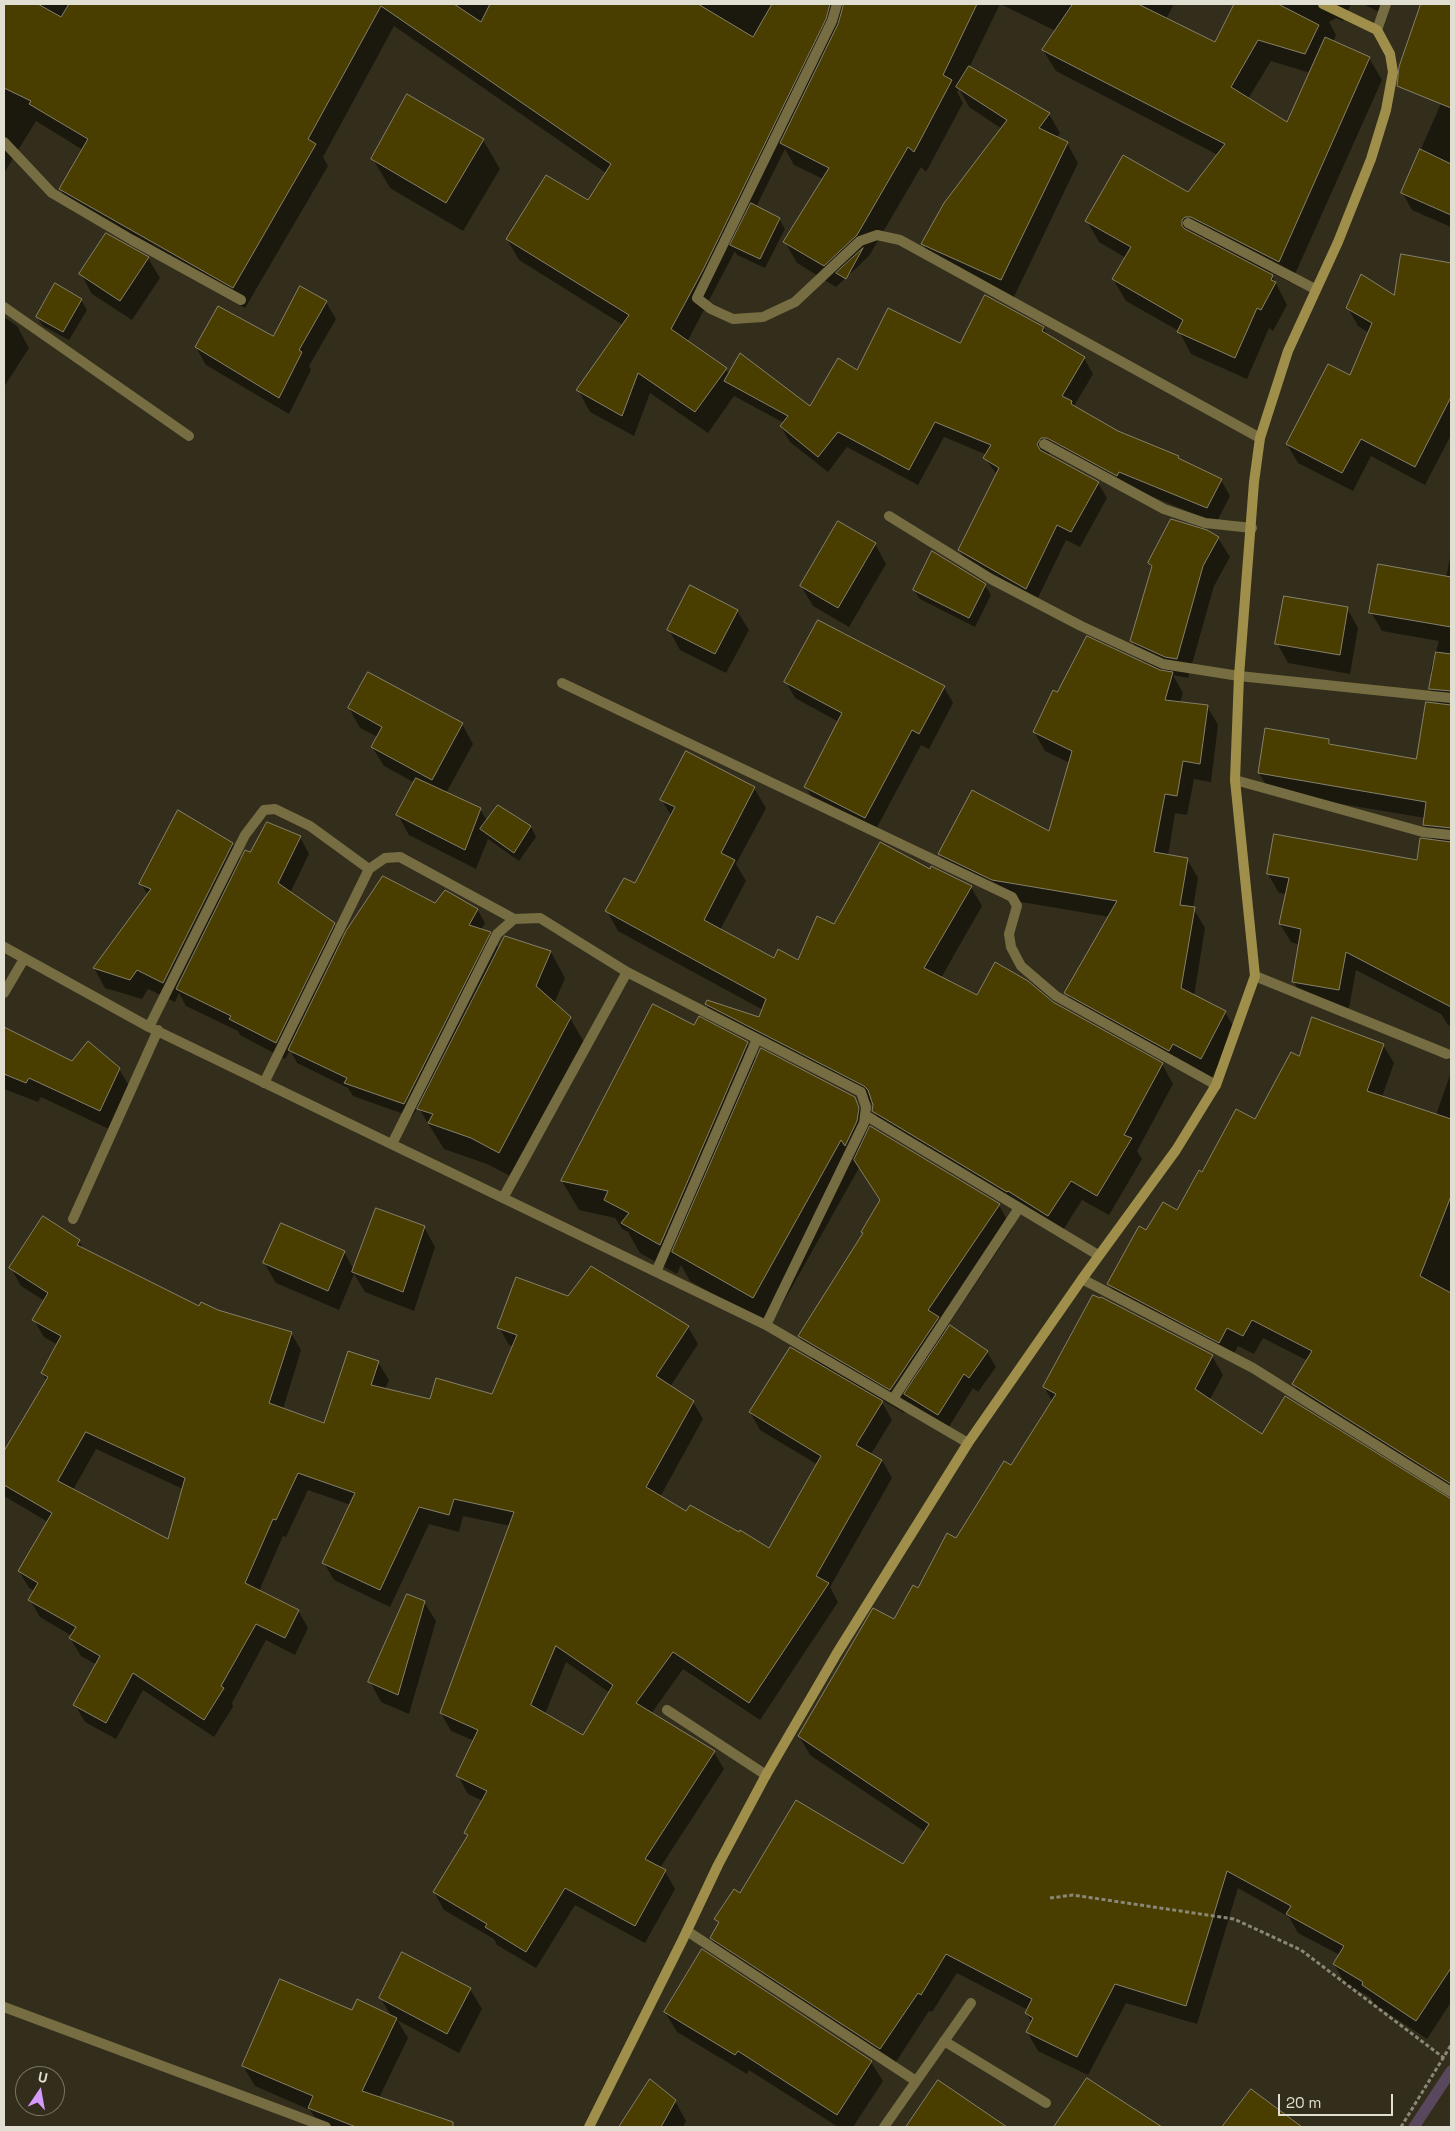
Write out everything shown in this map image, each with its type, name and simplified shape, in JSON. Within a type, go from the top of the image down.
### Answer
[{"type":"street","points":[[837,4],[832,21],[697,298],[711,309],[733,319],[762,317],[794,302],[860,242],[877,235],[900,240],[1260,438]]},
{"type":"street","points":[[589,2127],[687,1931],[718,1864],[766,1775],[838,1653],[968,1443],[1098,1255],[1176,1150],[1216,1085],[1255,976],[1235,780],[1239,676],[1252,528],[1254,482],[1260,438],[1288,352],[1342,233],[1371,159],[1386,110],[1393,72],[1390,54],[1377,30],[1323,4]]},
{"type":"street","points":[[1377,30],[1386,4]]},
{"type":"street","points":[[4,142],[52,193],[241,300]]},
{"type":"street","points":[[1188,223],[1316,289]]},
{"type":"street","points":[[4,307],[189,436]]},
{"type":"street","points":[[1044,444],[1164,509],[1205,523],[1252,528]]},
{"type":"street","points":[[889,516],[991,579],[1081,626],[1164,664],[1239,676],[1451,698]]},
{"type":"street","points":[[562,683],[1012,897],[1017,906],[1009,934],[1011,947],[1021,966],[1056,996],[1216,1085]]},
{"type":"street","points":[[1235,780],[1423,832],[1451,835]]},
{"type":"street","points":[[73,1219],[153,1028],[245,836],[264,810],[276,809],[310,826],[369,869]]},
{"type":"street","points":[[264,1083],[369,869],[385,858],[400,857],[514,919],[540,918],[626,972],[861,1092],[866,1107],[864,1123],[766,1325]]},
{"type":"street","points":[[392,1144],[498,934],[514,919]]},
{"type":"street","points":[[4,947],[153,1028],[766,1325],[968,1443]]},
{"type":"street","points":[[4,993],[24,959]]},
{"type":"street","points":[[503,1198],[626,972]]},
{"type":"street","points":[[1255,976],[1447,1054]]},
{"type":"street","points":[[656,1272],[757,1039]]},
{"type":"street","points":[[865,1115],[1098,1255]]},
{"type":"street","points":[[894,1399],[1019,1208]]},
{"type":"street","points":[[1082,1279],[1253,1368],[1451,1492]]},
{"type":"street","points":[[668,1710],[766,1775]]},
{"type":"street","points":[[687,1931],[916,2081]]},
{"type":"street","points":[[884,2127],[971,2002]]},
{"type":"street","points":[[4,2007],[326,2127]]},
{"type":"street","points":[[944,2041],[1046,2103]]},
{"type":"path","points":[[1050,1898],[1073,1896],[1234,1919],[1301,1950],[1444,2058]]},
{"type":"path","points":[[1400,2127],[1451,2045]]},
{"type":"building","points":[[4,4],[38,4],[61,17],[69,4],[454,4],[481,22],[490,4],[698,4],[753,37],[772,4],[830,4],[826,19],[704,268],[671,329],[727,368],[695,412],[638,373],[622,416],[576,390],[629,315],[506,239],[546,175],[588,200],[611,164],[381,6],[308,139],[316,144],[233,288],[59,189],[88,139],[29,104],[31,101],[4,88]]},
{"type":"building","points":[[844,4],[977,4],[943,75],[952,80],[914,152],[908,147],[857,235],[824,266],[783,242],[829,168],[780,143],[838,24]]},
{"type":"building","points":[[1073,4],[1138,4],[1215,42],[1234,4],[1278,4],[1319,25],[1305,54],[1258,40],[1231,87],[1287,122],[1325,37],[1370,57],[1279,262],[1191,217],[1185,217],[1182,220],[1182,226],[1185,229],[1273,275],[1271,280],[1276,282],[1261,310],[1257,308],[1235,358],[1177,332],[1183,320],[1112,279],[1131,247],[1085,221],[1123,155],[1188,192],[1225,144],[1042,50]]},
{"type":"building","points":[[1421,4],[1451,4],[1451,108],[1397,86],[1399,67]]},
{"type":"building","points":[[969,66],[1050,113],[1039,128],[1068,142],[1001,280],[921,244],[944,203],[1007,120],[956,87]]},
{"type":"building","points":[[407,94],[484,139],[446,203],[371,159]]},
{"type":"building","points":[[1420,149],[1451,164],[1451,215],[1401,193]]},
{"type":"building","points":[[751,203],[780,218],[760,259],[730,245]]},
{"type":"building","points":[[106,233],[149,257],[120,301],[79,274]]},
{"type":"building","points":[[863,248],[846,279],[836,273]]},
{"type":"building","points":[[1401,254],[1451,263],[1451,397],[1415,467],[1361,439],[1342,473],[1286,444],[1328,364],[1350,375],[1372,323],[1346,308],[1361,274],[1394,295]]},
{"type":"building","points":[[55,283],[82,299],[63,332],[36,317]]},
{"type":"building","points":[[300,286],[327,301],[299,350],[302,352],[279,398],[195,347],[218,306],[273,336]]},
{"type":"building","points":[[985,295],[1044,327],[1042,331],[1085,357],[1062,396],[1072,401],[1071,404],[1118,431],[1179,456],[1178,458],[1222,479],[1207,508],[1119,472],[1117,476],[1047,438],[1041,438],[1037,444],[1040,450],[1099,482],[1071,532],[1057,525],[1026,589],[958,550],[999,468],[983,458],[991,445],[935,422],[909,470],[838,432],[818,457],[780,426],[788,416],[724,381],[740,353],[810,406],[838,358],[857,370],[888,308],[960,343]]},
{"type":"building","points":[[1171,519],[1207,530],[1219,537],[1203,566],[1177,659],[1165,657],[1130,641],[1152,566],[1148,563]]},
{"type":"building","points":[[838,521],[876,543],[838,608],[800,586]]},
{"type":"building","points":[[932,551],[986,584],[969,618],[913,590]]},
{"type":"building","points":[[1378,564],[1451,577],[1451,627],[1369,613]]},
{"type":"building","points":[[690,585],[738,610],[715,654],[667,630]]},
{"type":"building","points":[[1284,596],[1348,607],[1340,655],[1275,644]]},
{"type":"building","points":[[818,620],[945,686],[919,734],[912,730],[865,818],[804,787],[842,713],[784,682]]},
{"type":"building","points":[[1087,636],[1160,670],[1173,672],[1165,700],[1208,705],[1200,764],[1183,761],[1177,796],[1165,794],[1154,852],[1188,858],[1180,905],[1195,907],[1181,988],[1226,1011],[1201,1059],[1173,1044],[1169,1051],[1064,993],[1117,901],[992,880],[938,854],[972,790],[1049,831],[1072,751],[1033,732],[1053,690],[1057,692]]},
{"type":"building","points":[[1436,652],[1451,654],[1451,691],[1429,689]]},
{"type":"building","points":[[368,672],[463,723],[432,780],[371,747],[382,727],[348,708]]},
{"type":"building","points":[[1426,702],[1451,705],[1451,828],[1423,825],[1426,802],[1258,773],[1265,728],[1329,739],[1329,744],[1416,759]]},
{"type":"building","points":[[686,751],[755,787],[721,853],[735,860],[704,920],[774,958],[778,949],[798,960],[817,916],[834,924],[880,842],[930,869],[931,866],[972,886],[924,968],[977,995],[995,962],[1028,981],[1053,1002],[1163,1063],[1124,1135],[1132,1138],[1097,1196],[1071,1181],[1048,1216],[872,1111],[873,1105],[868,1090],[864,1086],[705,1004],[707,1000],[759,1017],[766,999],[605,911],[624,878],[635,883],[675,807],[660,800]]},
{"type":"building","points":[[416,778],[481,808],[465,850],[396,815]]},
{"type":"building","points":[[498,805],[531,826],[514,853],[480,829]]},
{"type":"building","points":[[178,810],[233,843],[163,983],[137,970],[130,980],[93,968],[151,889],[139,884]]},
{"type":"building","points":[[267,822],[301,836],[278,883],[335,923],[276,1043],[229,1019],[231,1016],[176,989],[245,850],[250,852]]},
{"type":"building","points":[[1274,834],[1417,860],[1420,838],[1451,842],[1451,1007],[1346,952],[1339,990],[1292,982],[1301,929],[1279,924],[1289,878],[1267,874]]},
{"type":"building","points":[[383,876],[435,903],[445,890],[478,909],[469,925],[491,932],[404,1104],[344,1083],[347,1078],[288,1050],[346,931]]},
{"type":"building","points":[[505,936],[551,951],[536,986],[571,1017],[499,1153],[471,1138],[428,1123],[433,1114],[417,1109]]},
{"type":"building","points":[[653,1004],[694,1025],[699,1016],[748,1042],[660,1245],[621,1223],[629,1213],[604,1200],[608,1191],[561,1181]]},
{"type":"building","points":[[1312,1017],[1384,1044],[1367,1091],[1451,1119],[1451,1196],[1420,1276],[1451,1293],[1451,1484],[1292,1384],[1312,1351],[1252,1320],[1243,1336],[1227,1328],[1219,1343],[1107,1284],[1139,1226],[1146,1230],[1163,1202],[1177,1210],[1199,1170],[1202,1172],[1236,1109],[1255,1119],[1291,1052],[1299,1056]]},
{"type":"building","points":[[4,1027],[72,1061],[88,1041],[120,1068],[100,1111],[29,1078],[26,1083],[4,1074]]},
{"type":"building","points":[[761,1048],[855,1097],[859,1108],[857,1121],[845,1146],[841,1140],[753,1298],[672,1252]]},
{"type":"building","points":[[870,1126],[1000,1204],[928,1310],[939,1317],[890,1390],[798,1336],[863,1233],[861,1232],[880,1200],[854,1160]]},
{"type":"building","points":[[376,1208],[425,1226],[403,1292],[352,1272]]},
{"type":"building","points":[[43,1216],[80,1240],[77,1245],[199,1306],[201,1302],[218,1310],[292,1332],[269,1403],[324,1423],[348,1351],[379,1361],[371,1385],[430,1399],[436,1378],[492,1394],[517,1335],[497,1328],[516,1277],[568,1296],[591,1266],[689,1326],[656,1376],[694,1401],[646,1487],[686,1511],[690,1505],[739,1532],[740,1530],[769,1548],[821,1456],[749,1412],[790,1347],[883,1401],[856,1445],[882,1460],[816,1576],[829,1583],[749,1703],[673,1652],[636,1703],[715,1751],[645,1859],[666,1870],[635,1926],[565,1888],[526,1952],[485,1927],[487,1924],[433,1892],[468,1835],[464,1833],[487,1791],[456,1776],[478,1730],[440,1713],[514,1512],[454,1499],[449,1515],[419,1507],[380,1590],[322,1563],[355,1493],[298,1473],[276,1520],[273,1519],[245,1583],[299,1610],[285,1638],[256,1624],[221,1686],[224,1688],[204,1720],[133,1673],[106,1723],[73,1705],[100,1656],[69,1638],[76,1627],[28,1600],[38,1583],[18,1571],[52,1513],[4,1485],[4,1451],[48,1377],[41,1373],[61,1336],[32,1320],[48,1293],[9,1268]],"holes":[[[86,1432],[185,1478],[168,1539],[58,1481]],[[556,1646],[613,1685],[583,1735],[531,1705]]]},
{"type":"building","points":[[281,1223],[345,1251],[328,1291],[263,1263]]},
{"type":"building","points":[[1093,1295],[1101,1297],[1213,1355],[1195,1389],[1262,1434],[1285,1396],[1451,1499],[1451,1968],[1416,2021],[1362,1985],[1363,1982],[1333,1964],[1344,1946],[1286,1914],[1291,1906],[1227,1871],[1186,2006],[1115,1984],[1077,2057],[1026,2032],[1033,2018],[1025,2013],[1032,1999],[946,1954],[921,1995],[918,1993],[880,2049],[710,1938],[719,1922],[714,1919],[734,1889],[740,1893],[796,1800],[903,1864],[929,1824],[798,1736],[873,1608],[894,1619],[913,1585],[918,1588],[947,1533],[956,1538],[1004,1461],[1011,1465],[1056,1394],[1043,1387]]},
{"type":"building","points":[[950,1325],[988,1351],[969,1378],[964,1374],[938,1415],[904,1394]]},
{"type":"building","points":[[407,1594],[425,1601],[398,1695],[368,1682]]},
{"type":"building","points":[[702,1949],[872,2061],[837,2115],[738,2051],[735,2055],[664,2012]]},
{"type":"building","points":[[402,1952],[471,1988],[447,2034],[379,1998]]},
{"type":"building","points":[[280,1979],[352,2010],[357,1999],[397,2018],[362,2091],[453,2122],[453,2127],[356,2127],[308,2108],[313,2096],[242,2066]]},
{"type":"building","points":[[1087,2078],[1162,2127],[1054,2127]]},
{"type":"building","points":[[650,2079],[676,2100],[661,2127],[619,2127]]},
{"type":"building","points":[[938,2080],[1007,2127],[906,2127]]},
{"type":"building","points":[[1251,2089],[1302,2127],[1222,2127]]},
{"type":"waterway","points":[[1414,2127],[1451,2071]]}]
